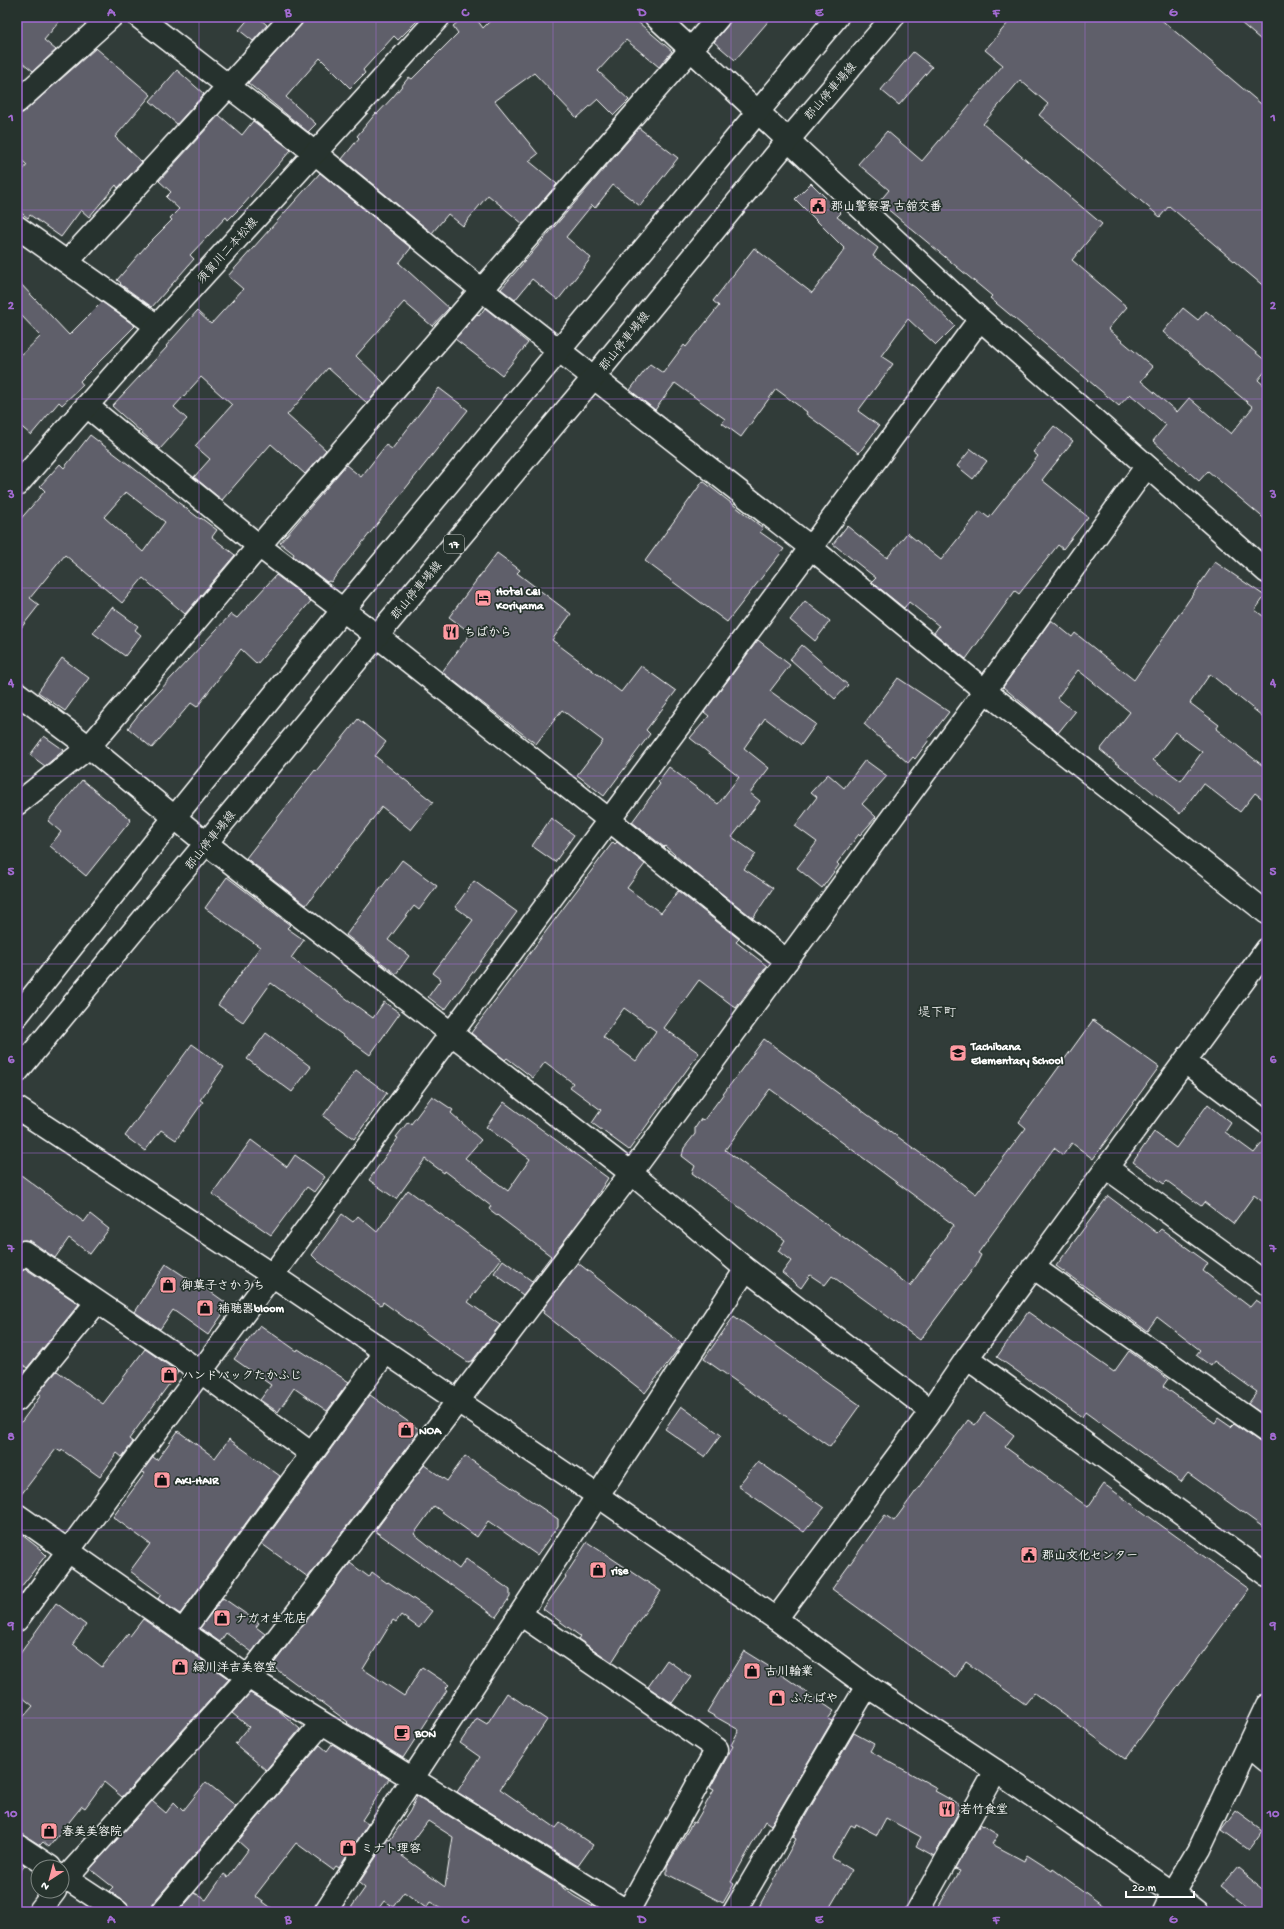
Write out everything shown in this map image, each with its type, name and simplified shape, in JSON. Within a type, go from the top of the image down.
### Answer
[{"type":"street","points":[[17,102],[111,17]]},
{"type":"street","points":[[139,17],[315,153],[482,290],[810,547],[985,691],[1267,913]]},
{"type":"street","points":[[67,262],[292,17]]},
{"type":"street","points":[[656,17],[980,319],[1146,467],[1267,572]]},
{"type":"street","points":[[17,804],[89,747],[259,546],[719,17]]},
{"type":"street","points":[[17,1016],[174,818],[342,611],[837,17]]},
{"type":"street","name":"郡山停車場線","points":[[17,1072],[377,636],[594,377],[788,139],[893,17]]},
{"type":"street","name":"須賀川二本松線","points":[[17,485],[157,326],[315,153],[432,19]]},
{"type":"street","points":[[17,226],[157,326]]},
{"type":"street","points":[[17,1620],[980,319]]},
{"type":"street","points":[[87,406],[259,546],[342,611],[377,636],[786,961]]},
{"type":"street","points":[[70,1866],[248,1677],[631,1173],[985,691],[1146,467]]},
{"type":"street","points":[[17,693],[89,747],[206,844],[631,1173],[746,1269],[931,1412]]},
{"type":"street","points":[[776,1620],[931,1412],[966,1358],[1267,949]]},
{"type":"street","points":[[1184,1062],[1267,1123]]},
{"type":"street","points":[[17,1108],[272,1275],[598,1496],[776,1620],[867,1686],[996,1771],[1169,1902],[1197,1912]]},
{"type":"street","points":[[1107,1168],[1267,1284]]},
{"type":"street","points":[[17,1260],[24,1252],[201,1372],[312,1454]]},
{"type":"street","points":[[1033,1267],[1267,1432]]},
{"type":"street","points":[[325,1912],[746,1269]]},
{"type":"street","points":[[17,1400],[97,1302]]},
{"type":"street","points":[[183,1631],[385,1353]]},
{"type":"street","points":[[966,1358],[1267,1575]]},
{"type":"street","points":[[17,1515],[248,1677],[628,1912],[717,1749],[520,1614]]},
{"type":"street","points":[[734,1912],[867,1686]]},
{"type":"street","points":[[1169,1902],[1199,1849],[1249,1746],[1267,1705]]},
{"type":"street","points":[[162,1912],[322,1723]]},
{"type":"street","points":[[1249,1746],[1267,1761]]},
{"type":"street","points":[[917,1912],[996,1771]]},
{"type":"street","points":[[17,1845],[35,1859]]},
{"type":"street","points":[[70,1884],[118,1912]]},
{"type":"street","points":[[39,1912],[47,1899]]},
{"type":"building","points":[[17,17],[63,17],[44,40],[56,50],[33,71],[17,58]]},
{"type":"building","points":[[250,17],[258,17],[267,25],[253,41],[239,30]]},
{"type":"building","points":[[304,17],[421,17],[398,40],[394,36],[363,70],[365,73],[350,88],[320,58],[286,97],[316,124],[308,132],[248,83],[301,25]]},
{"type":"building","points":[[464,17],[475,17],[483,28],[494,17],[632,17],[672,51],[659,67],[626,40],[598,71],[629,100],[614,115],[598,99],[577,118],[534,73],[495,101],[538,154],[529,161],[557,184],[523,224],[488,195],[463,226],[448,214],[432,233],[342,159],[359,138],[357,136],[376,113],[377,114],[393,97],[409,77],[412,79],[458,33],[453,26]]},
{"type":"building","points":[[731,17],[772,17],[735,60],[714,42],[728,25]]},
{"type":"building","points":[[1013,17],[1158,17],[1267,109],[1267,289],[1169,206],[1160,217],[1039,115],[1048,104],[1020,80],[983,124],[1102,224],[1072,260],[1127,307],[1108,329],[1153,367],[1141,381],[1177,412],[1189,398],[1231,434],[1253,407],[1163,332],[1183,308],[1198,320],[1206,311],[1267,362],[1267,369],[1258,380],[1267,388],[1267,521],[1208,471],[1199,481],[1153,441],[1166,425],[1130,394],[1119,406],[990,298],[992,296],[879,202],[889,190],[858,164],[887,131],[922,161],[1003,65],[985,50]]},
{"type":"building","points":[[1234,17],[1267,17],[1267,45]]},
{"type":"building","points":[[96,48],[151,95],[115,137],[142,162],[118,188],[116,185],[89,217],[81,210],[61,237],[30,215],[28,218],[17,210],[17,178],[27,165],[17,156],[17,116],[25,111]]},
{"type":"building","points":[[913,52],[932,67],[899,105],[881,90]]},
{"type":"building","points":[[177,70],[204,94],[177,124],[150,101]]},
{"type":"building","points":[[219,115],[242,135],[253,121],[291,150],[244,204],[228,220],[226,217],[190,255],[194,259],[152,307],[120,284],[121,283],[117,280],[146,246],[172,220],[170,218],[179,209],[166,197],[171,192],[159,181]]},
{"type":"building","points":[[639,128],[678,158],[640,206],[613,185],[595,208],[592,205],[566,237],[591,258],[558,300],[532,279],[515,300],[501,289]]},
{"type":"building","points":[[320,173],[411,248],[399,263],[449,308],[432,326],[404,302],[356,356],[384,383],[367,403],[328,368],[287,415],[326,450],[305,474],[271,444],[222,500],[194,477],[210,459],[195,446],[232,405],[201,377],[174,407],[187,419],[160,449],[112,406],[167,347],[166,346],[197,311],[211,324],[243,289],[228,276]]},
{"type":"building","points":[[811,183],[841,213],[837,217],[878,248],[873,256],[916,288],[955,326],[936,345],[908,319],[881,356],[893,364],[858,411],[879,426],[859,453],[806,414],[807,412],[776,389],[741,437],[722,423],[725,419],[675,383],[655,410],[630,390],[650,364],[663,373],[684,345],[686,347],[719,306],[713,301],[754,248],[812,293],[845,249],[795,199]]},
{"type":"building","points":[[17,280],[69,335],[102,302],[135,326],[80,381],[83,385],[62,405],[59,402],[31,435],[17,423],[17,359],[41,336],[17,311]]},
{"type":"building","points":[[485,308],[528,343],[502,375],[455,339],[477,314],[479,316]]},
{"type":"building","points":[[439,388],[468,410],[331,582],[327,582],[293,556],[294,554],[280,543],[346,465],[361,477],[386,445],[392,449]]},
{"type":"building","points":[[1054,426],[1073,441],[1042,480],[1088,517],[1063,549],[1058,545],[1019,594],[1015,591],[966,659],[934,633],[939,626],[909,602],[904,608],[872,582],[876,578],[833,544],[847,526],[887,558],[907,533],[941,560],[980,511],[989,518],[1038,456],[1033,452]]},
{"type":"building","points":[[90,435],[200,519],[201,518],[217,530],[212,537],[235,555],[185,614],[143,578],[122,603],[65,555],[30,598],[39,605],[17,633],[17,523],[45,491],[40,486],[60,464],[64,468]],"holes":[[[126,492],[165,522],[143,552],[104,517]]]},
{"type":"building","points":[[971,449],[987,461],[973,479],[957,466]]},
{"type":"building","points":[[703,481],[763,528],[760,532],[784,549],[727,622],[645,561]]},
{"type":"building","points":[[497,553],[520,570],[517,573],[571,614],[552,640],[621,692],[641,666],[676,691],[646,730],[650,734],[604,796],[577,775],[603,741],[562,710],[536,744],[442,672],[471,633],[449,617]]},
{"type":"building","points":[[1215,562],[1265,596],[1255,610],[1267,619],[1267,720],[1210,674],[1190,703],[1219,725],[1216,729],[1267,769],[1267,802],[1255,793],[1240,812],[1203,783],[1180,814],[1100,750],[1130,712],[1078,670],[1057,698],[1075,712],[1058,733],[1003,687],[1051,620],[1072,637],[1075,633],[1134,680]],"holes":[[[1175,732],[1202,752],[1181,781],[1153,760]]]},
{"type":"building","points":[[276,575],[311,601],[257,664],[241,649],[197,707],[191,703],[152,748],[128,728],[145,706],[231,614],[237,618]]},
{"type":"building","points":[[805,601],[830,621],[815,641],[790,620]]},
{"type":"building","points":[[112,607],[138,626],[135,630],[141,635],[125,656],[93,633]]},
{"type":"building","points":[[758,640],[790,665],[770,691],[816,724],[801,745],[765,718],[744,748],[769,768],[750,793],[760,801],[732,837],[756,854],[744,869],[773,888],[753,918],[693,871],[665,846],[664,847],[632,822],[660,784],[658,782],[669,767],[718,804],[739,777],[690,738],[709,716],[704,712]]},
{"type":"building","points":[[802,645],[848,685],[835,699],[790,659]]},
{"type":"building","points":[[62,658],[89,678],[65,711],[38,692]]},
{"type":"building","points":[[898,678],[949,712],[915,759],[913,757],[908,763],[864,724]]},
{"type":"building","points":[[358,719],[386,742],[375,756],[433,802],[411,830],[382,807],[306,905],[246,858],[315,770],[316,771]]},
{"type":"building","points":[[44,736],[64,750],[45,766],[30,755]]},
{"type":"building","points":[[865,760],[887,776],[862,804],[876,817],[860,835],[859,834],[837,863],[839,865],[822,888],[797,868],[817,842],[795,826],[817,797],[811,792],[828,774],[844,788]]},
{"type":"building","points":[[82,780],[131,820],[86,876],[50,846],[61,832],[48,821]]},
{"type":"building","points":[[551,818],[574,835],[555,862],[532,846]]},
{"type":"building","points":[[613,842],[615,844],[617,842],[645,864],[627,888],[661,913],[678,891],[739,939],[736,942],[767,966],[736,1008],[699,980],[664,1028],[699,1053],[629,1150],[592,1123],[601,1110],[570,1087],[573,1083],[545,1062],[533,1078],[507,1058],[505,1060],[471,1033]],"holes":[[[624,1008],[656,1031],[636,1061],[603,1037]]]},
{"type":"building","points":[[402,860],[437,886],[419,910],[414,906],[388,940],[409,956],[396,974],[346,935]]},
{"type":"building","points":[[227,877],[290,925],[287,928],[304,940],[291,958],[373,1018],[384,1002],[400,1013],[370,1055],[271,983],[243,1022],[218,1005],[260,947],[205,908]]},
{"type":"building","points":[[474,881],[517,912],[445,1010],[428,997],[441,979],[433,973],[473,920],[455,907]]},
{"type":"building","points":[[1093,1020],[1159,1067],[1093,1159],[1072,1143],[1063,1155],[1054,1148],[978,1253],[981,1255],[976,1265],[920,1340],[832,1276],[825,1285],[810,1275],[801,1288],[782,1273],[791,1261],[778,1251],[785,1240],[692,1173],[695,1166],[682,1156],[684,1148],[695,1134],[695,1128],[701,1119],[704,1120],[764,1039],[976,1194],[1026,1128],[1019,1122]],"holes":[[[770,1089],[954,1225],[910,1286],[725,1150]]]},
{"type":"building","points":[[266,1033],[311,1067],[292,1092],[247,1059]]},
{"type":"building","points":[[192,1044],[224,1067],[200,1100],[203,1102],[176,1140],[161,1130],[145,1151],[125,1136]]},
{"type":"building","points":[[356,1070],[387,1093],[354,1139],[323,1116]]},
{"type":"building","points":[[432,1096],[453,1110],[451,1113],[481,1140],[465,1158],[508,1191],[530,1159],[486,1127],[504,1102],[608,1178],[588,1210],[523,1295],[494,1273],[503,1260],[532,1281],[551,1256],[489,1209],[491,1206],[445,1171],[444,1173],[425,1159],[396,1199],[369,1180],[398,1138],[396,1137],[408,1122],[411,1124]]},
{"type":"building","points":[[1208,1104],[1231,1123],[1225,1132],[1254,1153],[1267,1137],[1267,1205],[1254,1195],[1233,1224],[1204,1202],[1201,1206],[1167,1181],[1164,1184],[1133,1162],[1154,1132],[1176,1148]]},
{"type":"building","points":[[251,1140],[287,1167],[295,1155],[325,1177],[314,1192],[307,1187],[271,1235],[212,1194]]},
{"type":"building","points":[[17,1172],[84,1222],[90,1214],[109,1229],[90,1254],[69,1238],[55,1258],[31,1241],[25,1240],[17,1242]]},
{"type":"building","points":[[408,1190],[501,1259],[468,1302],[500,1325],[472,1361],[468,1362],[383,1302],[381,1305],[319,1262],[312,1255],[342,1214],[353,1222],[358,1216],[377,1232]]},
{"type":"building","points":[[1108,1196],[1157,1233],[1161,1229],[1208,1263],[1203,1271],[1250,1307],[1256,1300],[1267,1307],[1267,1417],[1248,1404],[1257,1392],[1214,1361],[1211,1366],[1196,1355],[1200,1350],[1157,1317],[1147,1331],[1056,1266]]},
{"type":"building","points":[[578,1263],[682,1344],[645,1393],[543,1313],[544,1311],[542,1310]]},
{"type":"building","points":[[166,1264],[196,1284],[197,1282],[229,1305],[208,1335],[173,1310],[160,1329],[135,1312]]},
{"type":"building","points":[[26,1269],[79,1304],[27,1368],[17,1360],[17,1272]]},
{"type":"building","points":[[1028,1312],[1114,1372],[1129,1351],[1168,1379],[1163,1386],[1215,1423],[1218,1418],[1231,1427],[1234,1424],[1260,1442],[1267,1444],[1267,1530],[1188,1473],[1181,1482],[1085,1412],[1082,1417],[997,1357]]},
{"type":"building","points":[[734,1316],[860,1405],[830,1447],[704,1359]]},
{"type":"building","points":[[260,1325],[297,1351],[298,1349],[349,1382],[327,1411],[294,1388],[278,1412],[260,1400],[271,1385],[234,1359]]},
{"type":"building","points":[[145,1349],[178,1372],[129,1439],[133,1442],[122,1457],[117,1453],[100,1477],[62,1450],[61,1452],[56,1449],[17,1500],[17,1428],[41,1395],[38,1393],[57,1371],[103,1404]]},
{"type":"building","points":[[370,1395],[420,1430],[308,1577],[262,1544]]},
{"type":"building","points":[[681,1406],[721,1435],[705,1457],[665,1429]]},
{"type":"building","name":"郡山文化センター","points":[[984,1413],[1014,1435],[1005,1447],[1088,1507],[1104,1484],[1249,1589],[1125,1759],[1034,1693],[1025,1704],[966,1662],[955,1678],[832,1589],[885,1515],[894,1521],[968,1420],[975,1425]]},
{"type":"building","points":[[178,1431],[215,1458],[229,1439],[280,1476],[180,1614],[158,1599],[161,1594],[130,1571],[150,1544],[113,1517],[145,1473],[142,1472],[153,1457],[157,1460]]},
{"type":"building","points":[[465,1456],[558,1519],[558,1526],[537,1555],[488,1521],[477,1537],[434,1506],[414,1534],[459,1569],[466,1559],[510,1590],[510,1597],[496,1617],[375,1531],[424,1465],[447,1481]]},
{"type":"building","points":[[758,1461],[824,1508],[804,1532],[738,1486]]},
{"type":"building","points":[[17,1531],[46,1555],[17,1592]]},
{"type":"building","points":[[587,1542],[661,1591],[637,1623],[612,1662],[578,1639],[580,1636],[543,1609],[566,1577],[565,1576]]},
{"type":"building","points":[[350,1563],[369,1577],[372,1572],[432,1611],[419,1628],[401,1615],[396,1622],[393,1620],[363,1669],[404,1696],[422,1667],[449,1685],[445,1689],[447,1690],[403,1758],[347,1723],[348,1722],[272,1666]]},
{"type":"building","points":[[223,1598],[259,1623],[256,1627],[265,1634],[252,1652],[226,1633],[220,1642],[200,1628]]},
{"type":"building","points":[[56,1603],[86,1625],[73,1644],[102,1667],[128,1634],[130,1636],[143,1619],[229,1679],[122,1797],[104,1782],[85,1808],[82,1806],[49,1847],[43,1842],[40,1845],[24,1835],[17,1833],[17,1724],[33,1706],[17,1693],[17,1658]]},
{"type":"building","points":[[744,1651],[834,1711],[828,1719],[832,1721],[771,1825],[765,1821],[731,1882],[734,1884],[723,1903],[667,1874],[667,1866],[714,1790],[710,1788],[733,1746],[731,1745],[739,1730],[707,1712]]},
{"type":"building","points":[[667,1660],[691,1677],[672,1703],[648,1687]]},
{"type":"building","points":[[250,1693],[278,1710],[300,1729],[266,1770],[235,1744],[249,1727],[232,1713]]},
{"type":"building","points":[[507,1693],[547,1720],[500,1789],[556,1828],[560,1823],[593,1845],[578,1866],[457,1792],[480,1757],[460,1743],[477,1718],[487,1724]]},
{"type":"building","points":[[854,1733],[874,1744],[870,1751],[937,1788],[935,1791],[962,1806],[934,1856],[916,1846],[921,1837],[886,1818],[877,1835],[856,1824],[855,1827],[851,1825],[832,1858],[852,1870],[827,1912],[756,1912],[796,1839],[793,1837]]},
{"type":"building","points":[[332,1744],[389,1779],[362,1820],[368,1824],[339,1868],[336,1866],[333,1870],[296,1843],[255,1896],[277,1912],[178,1912],[195,1893],[206,1900],[224,1874],[228,1877],[248,1850],[238,1841],[320,1745],[327,1751]]},
{"type":"building","points":[[206,1782],[236,1806],[152,1904],[150,1912],[130,1912],[129,1906],[125,1902],[109,1891],[113,1887],[90,1869],[152,1801],[166,1813],[174,1802],[183,1811]]},
{"type":"building","points":[[417,1796],[563,1887],[574,1896],[602,1912],[449,1912],[430,1902],[426,1908],[404,1892],[393,1907],[384,1901],[376,1912],[348,1912],[365,1888],[359,1883],[388,1839],[390,1840],[410,1811]],"holes":[[[428,1821],[453,1837],[445,1887],[402,1856]]]},
{"type":"building","points":[[1236,1811],[1262,1830],[1248,1849],[1222,1830]]},
{"type":"building","points":[[980,1824],[998,1835],[992,1844],[1024,1861],[1027,1855],[1052,1871],[1053,1869],[1112,1912],[935,1912],[960,1871],[955,1869]]},
{"type":"building","points":[[17,1860],[25,1865],[17,1876]]},
{"type":"building","points":[[1237,1868],[1267,1892],[1267,1912],[1255,1912],[1222,1886]]},
{"type":"place","name":"郡山警察署 古舘交番","points":[[818,206]]},
{"type":"place","name":"Hotel C&I Koriyama","points":[[483,598]]},
{"type":"place","name":"ちばから","points":[[451,632]]},
{"type":"place","name":"Tachibana Elementary School","points":[[958,1053]]},
{"type":"place","name":"御菓子さかうち","points":[[168,1285]]},
{"type":"place","name":"補聴器bloom","points":[[205,1308]]},
{"type":"place","name":"ハンドバックたかふじ","points":[[169,1375]]},
{"type":"place","name":"NOA","points":[[406,1430]]},
{"type":"place","name":"AKI-HAIR","points":[[162,1480]]},
{"type":"place","name":"郡山文化センター","points":[[1029,1555]]},
{"type":"place","name":"rise","points":[[598,1570]]},
{"type":"place","name":"ナガオ生花店","points":[[222,1618]]},
{"type":"place","name":"緑川洋吉美容室","points":[[180,1667]]},
{"type":"place","name":"古川輪業","points":[[752,1671]]},
{"type":"place","name":"ふたばや","points":[[777,1698]]},
{"type":"place","name":"BON","points":[[402,1733]]},
{"type":"place","name":"若竹食堂","points":[[947,1809]]},
{"type":"place","name":"春美美容院","points":[[49,1831]]},
{"type":"place","name":"ミナト理容","points":[[348,1848]]},
{"type":"district","name":"堤下町","points":[[937,1011]]}]
